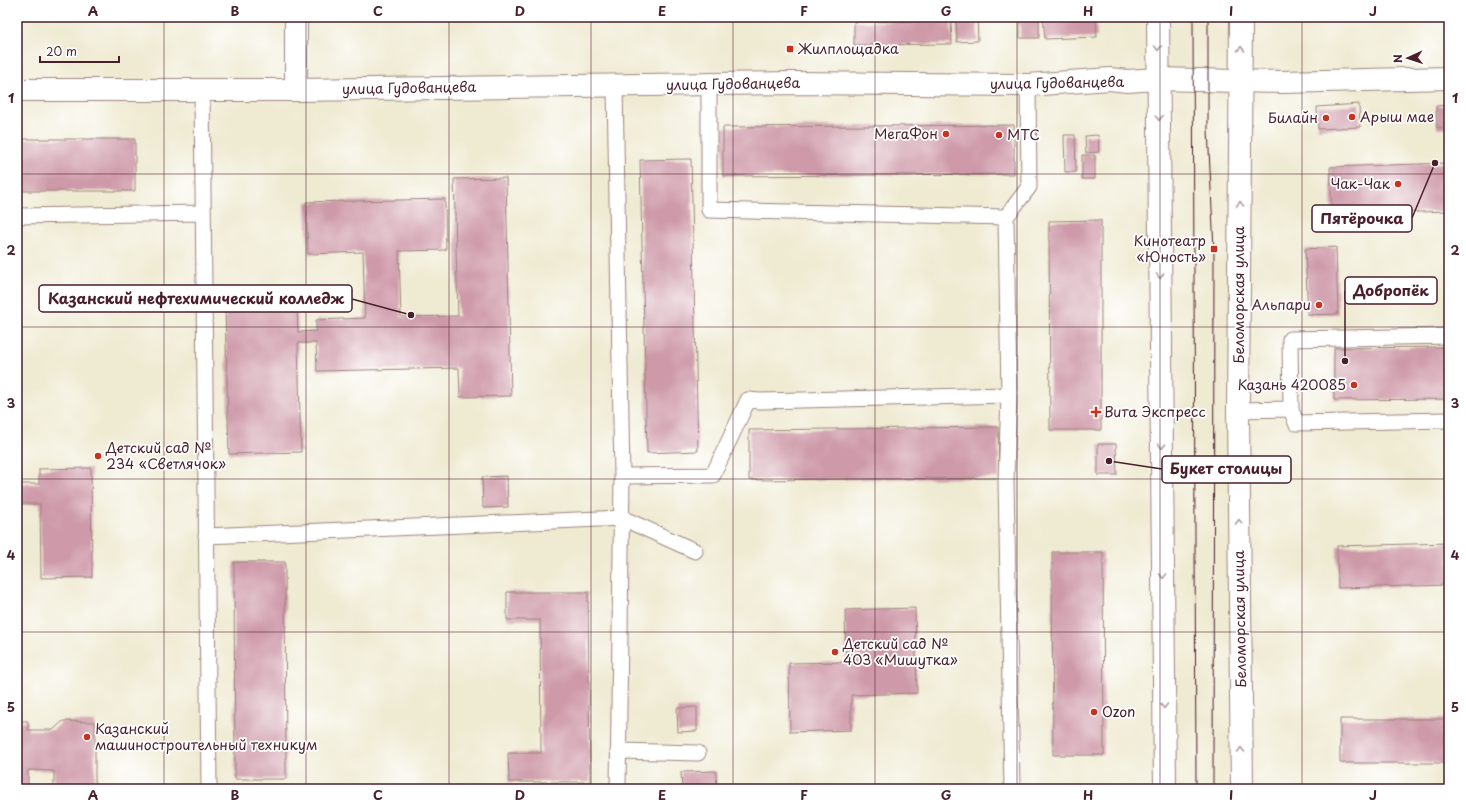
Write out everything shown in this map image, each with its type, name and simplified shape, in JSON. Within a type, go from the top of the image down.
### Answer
[{"type":"main road","points":[[296,17],[296,90]]},
{"type":"main road","points":[[1158,17],[1165,789]]},
{"type":"main road","name":"Беломорская улица","points":[[1241,17],[1238,410],[1242,789]]},
{"type":"main road","name":"улица Гудованцева","points":[[17,90],[296,90],[709,84],[1028,84],[1158,79],[1241,81],[1449,78]]},
{"type":"lane","points":[[709,84],[708,210],[1006,217]]},
{"type":"lane","points":[[1012,789],[1006,481],[1009,395],[1006,217],[1029,187],[1028,84]]},
{"type":"lane","points":[[615,86],[622,476],[618,789]]},
{"type":"lane","points":[[202,89],[209,789]]},
{"type":"lane","points":[[17,216],[203,213]]},
{"type":"lane","points":[[1449,336],[1290,340],[1291,409],[1296,423],[1449,420]]},
{"type":"lane","points":[[622,476],[713,475],[748,400],[760,401],[1009,395]]},
{"type":"lane","points":[[1238,410],[1291,409]]},
{"type":"lane","points":[[206,536],[622,518],[695,551]]},
{"type":"lane","points":[[618,751],[698,753]]},
{"type":"building","points":[[956,17],[977,17],[978,41],[957,42]]},
{"type":"building","points":[[1020,17],[1039,17],[1039,38],[1020,38]]},
{"type":"building","points":[[1043,17],[1096,17],[1097,37],[1045,39]]},
{"type":"building","points":[[951,21],[952,44],[854,45],[854,22]]},
{"type":"building","points":[[1359,104],[1360,127],[1318,129],[1317,107]]},
{"type":"building","points":[[1449,105],[1449,127],[1437,128],[1436,106]]},
{"type":"building","points":[[1014,125],[1014,174],[723,176],[723,127]]},
{"type":"building","points":[[1064,135],[1075,135],[1076,172],[1065,172]]},
{"type":"building","points":[[1098,135],[1099,152],[1086,153],[1085,136]]},
{"type":"building","points":[[17,139],[135,139],[135,191],[17,191]]},
{"type":"building","points":[[1082,155],[1095,155],[1095,179],[1082,179]]},
{"type":"building","points":[[691,159],[698,451],[647,453],[640,160]]},
{"type":"building","points":[[1449,163],[1449,211],[1332,215],[1330,167]]},
{"type":"building","points":[[506,178],[511,396],[460,397],[459,368],[317,371],[316,343],[298,343],[301,452],[229,454],[225,307],[297,306],[298,332],[316,331],[316,320],[365,318],[363,252],[308,254],[306,202],[445,199],[446,250],[399,251],[401,317],[458,316],[454,179]]},
{"type":"building","points":[[1101,220],[1101,430],[1050,430],[1049,221]]},
{"type":"building","points":[[1336,247],[1338,314],[1308,315],[1305,249]]},
{"type":"building","points":[[1449,347],[1449,399],[1334,400],[1334,348]]},
{"type":"building","points":[[998,427],[999,478],[749,480],[749,430]]},
{"type":"building","points":[[1098,444],[1116,444],[1117,475],[1098,475]]},
{"type":"building","points":[[91,468],[92,577],[41,578],[40,504],[17,504],[17,484],[39,484],[39,469]]},
{"type":"building","points":[[507,476],[508,507],[483,508],[482,477]]},
{"type":"building","points":[[1449,543],[1449,585],[1338,588],[1337,546]]},
{"type":"building","points":[[1052,552],[1103,552],[1104,755],[1053,755]]},
{"type":"building","points":[[234,562],[285,562],[286,779],[235,779]]},
{"type":"building","points":[[507,592],[588,592],[590,782],[509,782],[508,753],[541,753],[540,620],[507,620]]},
{"type":"building","points":[[915,608],[917,693],[851,695],[851,730],[790,732],[789,663],[846,662],[845,610]]},
{"type":"building","points":[[697,707],[697,731],[678,732],[677,708]]},
{"type":"building","points":[[1340,719],[1449,719],[1449,763],[1340,763]]},
{"type":"building","points":[[17,721],[28,721],[28,730],[53,730],[63,721],[95,722],[95,789],[54,789],[54,771],[28,770],[28,789],[17,789]]},
{"type":"building","points":[[716,771],[717,789],[682,789],[681,772]]},
{"type":"tram line","points":[[1193,17],[1196,789]]},
{"type":"tram line","points":[[1208,17],[1208,130],[1214,249],[1213,789]]},
{"type":"place","name":"Жилплощадка","points":[[790,49]]},
{"type":"place","name":"Арыш мае","points":[[1352,117]]},
{"type":"place","name":"Билайн","points":[[1326,118]]},
{"type":"place","name":"МегаФон","points":[[946,134]]},
{"type":"place","name":"МТС","points":[[999,135]]},
{"type":"place","name":"Пятёрочка","points":[[1435,163]]},
{"type":"place","name":"Чак-Чак","points":[[1398,184]]},
{"type":"place","name":"Кинотеатр «Юность»","points":[[1214,249]]},
{"type":"place","name":"Альпари","points":[[1319,305]]},
{"type":"place","name":"Казанский нефтехимический колледж","points":[[411,315]]},
{"type":"place","name":"Добропёк","points":[[1345,361]]},
{"type":"place","name":"Казань 420085","points":[[1354,385]]},
{"type":"place","name":"Вита Экспресс","points":[[1096,412]]},
{"type":"place","name":"Детский сад № 234 «Светлячок»","points":[[98,456]]},
{"type":"place","name":"Букет столицы","points":[[1109,461]]},
{"type":"place","name":"Детский сад № 403 «Мишутка»","points":[[835,652]]},
{"type":"place","name":"Ozon","points":[[1094,712]]},
{"type":"place","name":"Казанский машиностроительный техникум","points":[[87,737]]}]
